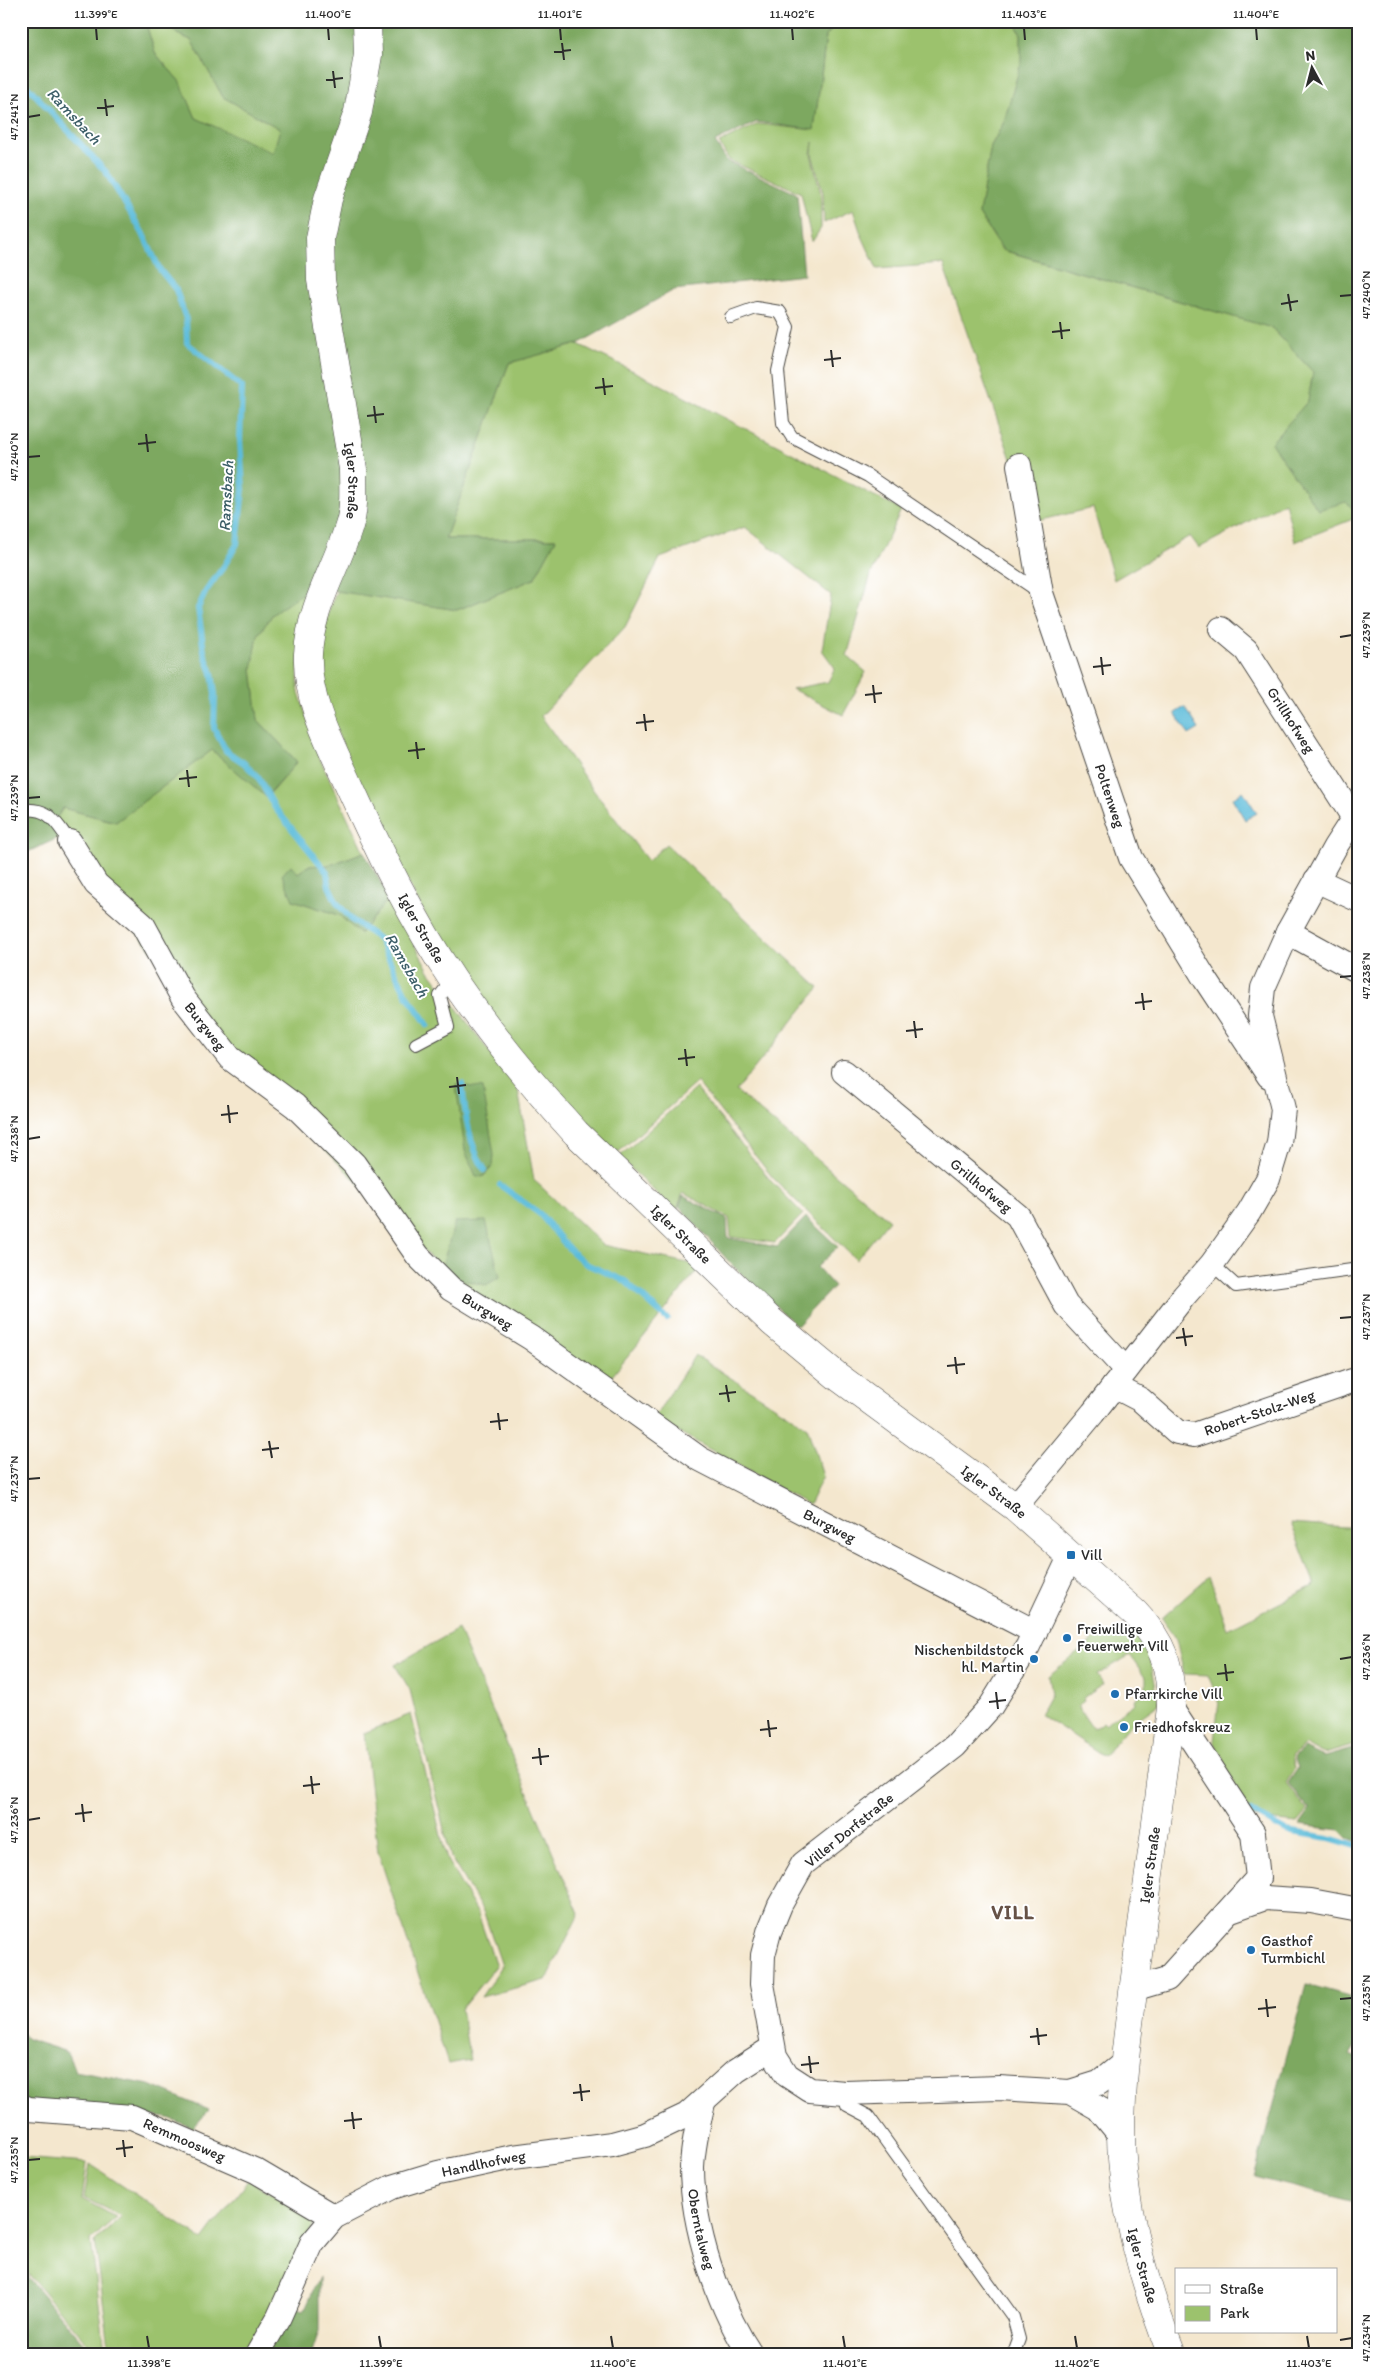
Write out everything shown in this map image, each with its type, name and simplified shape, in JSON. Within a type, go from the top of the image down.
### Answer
[{"type":"main road","name":"Igler Straße","points":[[367,21],[368,55],[358,112],[328,199],[320,238],[322,280],[353,469],[353,497],[350,524],[313,615],[308,656],[312,695],[319,715],[383,859],[411,912],[453,979],[495,1039],[576,1133],[772,1322],[837,1376],[1015,1507],[1135,1613],[1154,1636],[1167,1662],[1170,1676],[1171,1708],[1133,1990],[1125,2062],[1121,2136],[1128,2204],[1137,2246],[1151,2298],[1172,2355]]},
{"type":"street","name":"Poltenweg","points":[[1019,465],[1041,593],[1131,858],[1205,979],[1280,1092]]},
{"type":"street","name":"Grillhofweg","points":[[1015,1507],[1184,1296],[1212,1264],[1249,1212],[1271,1171],[1282,1124],[1283,1109],[1259,1006],[1265,979],[1316,880],[1356,814],[1246,650],[1221,629]]},
{"type":"street","name":"Burgweg","points":[[70,842],[96,884],[143,925],[183,998],[230,1058],[295,1106],[354,1164],[418,1256],[451,1289],[531,1338],[700,1459],[1035,1632]]},
{"type":"street","points":[[1316,880],[1359,900]]},
{"type":"street","points":[[1288,932],[1359,971]]},
{"type":"street","name":"Grillhofweg","points":[[844,1072],[1018,1216],[1066,1305],[1120,1378]]},
{"type":"street","name":"Robert-Stolz-Weg","points":[[1120,1378],[1141,1400],[1177,1432],[1194,1435],[1352,1381],[1359,1381]]},
{"type":"street","name":"Viller Dorfstraße","points":[[1071,1555],[1035,1632],[991,1706],[955,1746],[803,1864],[774,1918],[763,1955],[762,1984],[772,2048],[781,2068],[802,2086],[814,2091],[846,2093],[999,2088],[1070,2092],[1099,2083],[1125,2062]]},
{"type":"street","points":[[1133,1990],[1167,1980],[1258,1878],[1253,1833],[1171,1708]]},
{"type":"street","points":[[1227,1911],[1265,1898],[1311,1901],[1359,1910]]},
{"type":"street","name":"Handlhofweg","points":[[257,2355],[279,2318],[312,2243],[334,2217],[392,2187],[438,2173],[497,2160],[612,2144],[634,2139],[672,2123],[703,2103],[736,2071],[772,2048]]},
{"type":"street","name":"Viller Dorfstraße","points":[[1070,2092],[1098,2108],[1121,2136]]},
{"type":"street","name":"Oberntalweg","points":[[703,2103],[693,2159],[695,2198],[706,2255],[714,2279],[747,2352]]},
{"type":"street","name":"Remmoosweg","points":[[21,2106],[29,2109],[132,2116],[256,2171],[334,2217]]},
{"type":"lane","points":[[731,317],[756,308],[780,312],[788,327],[778,372],[783,423],[792,437],[868,476],[1041,593]]},
{"type":"lane","points":[[21,810],[30,809],[50,814],[70,842]]},
{"type":"lane","points":[[416,1044],[448,1027],[440,996],[453,979]]},
{"type":"lane","points":[[1212,1264],[1236,1286],[1359,1269]]},
{"type":"lane","points":[[846,2093],[847,2105],[868,2116],[1013,2317],[1019,2339],[1013,2355]]},
{"type":"green space","points":[[21,21],[145,21],[155,53],[180,82],[196,118],[273,153],[280,129],[223,97],[191,40],[177,34],[169,21],[840,21],[826,36],[814,130],[757,122],[715,142],[727,161],[797,194],[804,275],[674,290],[578,344],[509,363],[445,539],[556,539],[534,579],[457,610],[311,587],[273,614],[258,635],[252,669],[258,720],[297,762],[266,797],[212,750],[116,822],[63,808],[52,825],[63,836],[21,855]]},
{"type":"green space","points":[[145,21],[169,21],[177,34],[191,40],[223,97],[280,129],[273,154],[196,118],[180,82],[155,53]]},
{"type":"green space","points":[[840,21],[1014,21],[1021,34],[1021,63],[1004,122],[991,146],[979,214],[1002,250],[1272,328],[1313,372],[1308,401],[1272,444],[1346,502],[1359,515],[1359,519],[1353,519],[1295,542],[1285,502],[1199,548],[1190,536],[1114,580],[1093,508],[1033,522],[943,264],[877,269],[861,234],[853,210],[824,223],[823,193],[812,154],[813,142],[811,154],[821,194],[821,228],[812,242],[801,193],[729,160],[719,143],[758,124],[814,130],[826,36]]},
{"type":"green space","points":[[1014,21],[1359,21],[1359,515],[1346,502],[1318,510],[1271,443],[1308,401],[1313,372],[1272,328],[1003,250],[979,214],[991,146],[1004,122],[1021,63],[1021,34]]},
{"type":"green space","points":[[578,344],[654,381],[901,510],[871,574],[847,656],[866,672],[843,715],[792,689],[828,682],[835,668],[822,650],[831,595],[745,527],[660,558],[625,627],[541,716],[594,791],[648,861],[666,844],[819,988],[736,1091],[889,1220],[856,1260],[773,1178],[697,1082],[614,1156],[498,1026],[427,918],[378,827],[327,709],[318,658],[330,607],[337,590],[457,610],[534,579],[556,539],[445,539],[509,363]]},
{"type":"green space","points":[[311,586],[299,619],[298,689],[320,759],[364,852],[330,865],[308,866],[298,873],[291,865],[293,900],[339,915],[360,934],[389,898],[429,971],[518,1090],[534,1180],[603,1245],[701,1266],[604,1386],[464,1292],[236,1058],[52,825],[63,808],[116,822],[212,750],[267,797],[297,762],[258,720],[252,669],[258,635],[273,614]]},
{"type":"green space","points":[[364,852],[389,898],[360,934],[339,915],[293,900],[282,875],[291,865],[298,873],[308,866],[330,865]]},
{"type":"green space","points":[[456,1085],[483,1088],[494,1155],[493,1166],[483,1177],[476,1176],[465,1151]]},
{"type":"green space","points":[[696,1088],[771,1181],[803,1214],[775,1243],[731,1237],[729,1218],[683,1193],[676,1212],[619,1157]]},
{"type":"green space","points":[[683,1196],[727,1219],[728,1238],[777,1247],[806,1217],[838,1247],[817,1267],[834,1286],[797,1326],[732,1265],[679,1206]]},
{"type":"green space","points":[[486,1221],[500,1277],[486,1285],[457,1279],[442,1266],[455,1222]]},
{"type":"green space","points":[[695,1355],[807,1427],[823,1476],[809,1505],[654,1418]]},
{"type":"green space","points":[[1291,1523],[1359,1528],[1359,1744],[1324,1754],[1305,1745],[1292,1756],[1295,1768],[1286,1783],[1308,1810],[1297,1823],[1251,1818],[1214,1741],[1219,1702],[1208,1675],[1184,1674],[1176,1640],[1162,1618],[1209,1576],[1228,1629],[1315,1585]]},
{"type":"green space","points":[[458,1629],[579,1914],[546,1980],[481,1997],[502,1966],[484,1913],[451,1858],[410,1690],[395,1665]]},
{"type":"green space","points":[[1118,1632],[1140,1637],[1150,1656],[1159,1704],[1130,1725],[1104,1756],[1040,1714],[1051,1694],[1048,1676],[1099,1636],[1113,1635]],"holes":[[[1130,1655],[1146,1678],[1146,1690],[1134,1700],[1135,1703],[1105,1724],[1103,1722],[1093,1729],[1077,1706],[1084,1701],[1083,1698],[1103,1684],[1097,1675]]]},
{"type":"green space","points":[[411,1714],[447,1860],[478,1914],[496,1966],[461,2009],[470,2060],[448,2064],[378,1852],[364,1733]]},
{"type":"green space","points":[[1359,1747],[1359,1843],[1348,1839],[1339,1830],[1299,1825],[1310,1810],[1288,1783],[1298,1768],[1294,1757],[1304,1748],[1324,1757]]},
{"type":"green space","points":[[1306,1984],[1349,1996],[1359,2040],[1350,2055],[1359,2059],[1359,2203],[1254,2177]]},
{"type":"green space","points":[[21,2032],[27,2039],[67,2052],[75,2071],[150,2085],[209,2110],[193,2128],[169,2118],[21,2102]]},
{"type":"green space","points":[[21,2158],[87,2163],[82,2199],[116,2217],[91,2240],[105,2350],[86,2342],[21,2265]]},
{"type":"green space","points":[[90,2164],[203,2240],[248,2180],[317,2217],[282,2293],[244,2355],[113,2355],[110,2353],[95,2241],[121,2216],[84,2198]]},
{"type":"green space","points":[[21,2269],[85,2345],[103,2355],[21,2355]]},
{"type":"green space","points":[[319,2277],[319,2331],[311,2355],[247,2355],[283,2297],[304,2311]]},
{"type":"water","points":[[1185,707],[1199,729],[1189,735],[1175,713]]},
{"type":"water","points":[[1243,791],[1257,813],[1245,820],[1232,798]]},
{"type":"waterway","name":"Ramsbach","points":[[21,79],[106,172],[142,232],[160,270],[176,290],[186,319],[187,343],[242,387],[240,440],[243,489],[237,544],[206,591],[198,608],[204,652],[212,673],[215,694],[214,728],[226,751],[244,763],[258,777],[275,808],[327,872],[329,886],[337,903],[352,920],[379,939],[406,994],[428,1025]]},
{"type":"waterway","name":"Ramsbach","points":[[462,1084],[471,1140],[485,1170]]},
{"type":"waterway","name":"Ramsbach","points":[[500,1185],[540,1214],[570,1250],[586,1264],[625,1281],[667,1319]]},
{"type":"waterway","name":"Ramsbach","points":[[1250,1811],[1286,1831],[1329,1838],[1359,1847]]},
{"type":"place","name":"Vill","points":[[1071,1555]]},
{"type":"place","name":"Freiwillige Feuerwehr Vill","points":[[1067,1638]]},
{"type":"place","name":"Nischenbildstock hl. Martin","points":[[1034,1659]]},
{"type":"place","name":"Pfarrkirche Vill","points":[[1115,1694]]},
{"type":"place","name":"Friedhofskreuz","points":[[1124,1727]]},
{"type":"place","name":"Gasthof Turmbichl","points":[[1251,1950]]},
{"type":"district","name":"VILL","points":[[1013,1912]]}]
